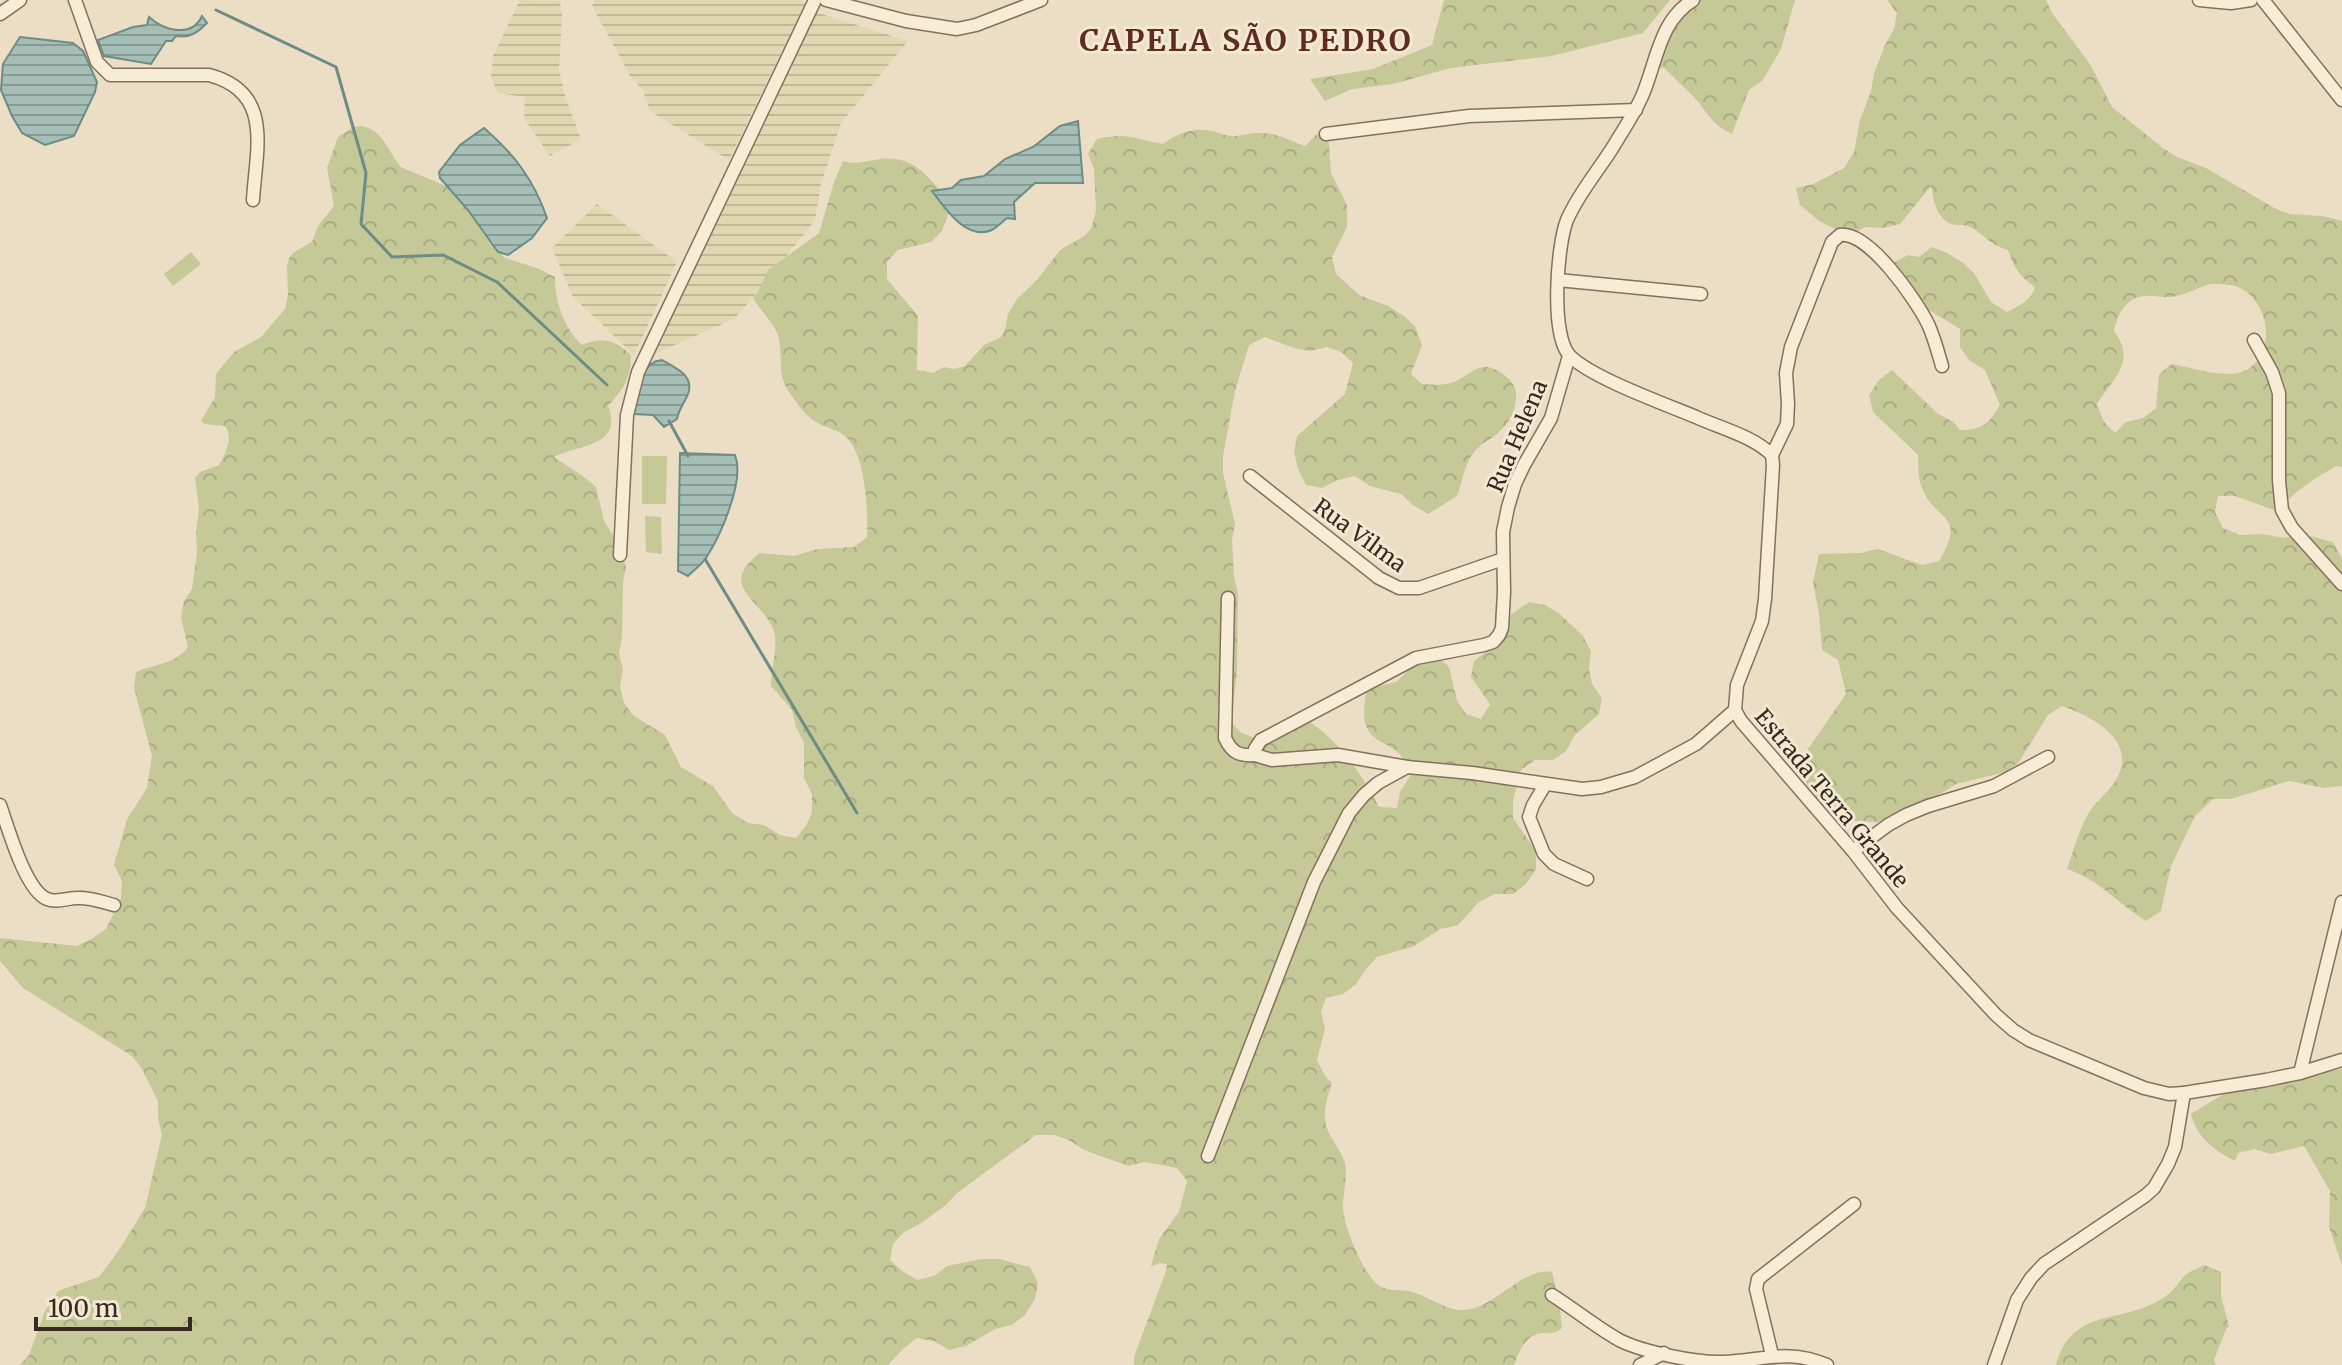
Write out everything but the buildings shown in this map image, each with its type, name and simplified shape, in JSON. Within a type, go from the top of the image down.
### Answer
[{"type":"street","points":[[0,14],[20,0]]},
{"type":"street","points":[[75,0],[97,62],[110,75],[209,75],[224,79],[248,97],[255,111],[257,130],[253,200]]},
{"type":"street","points":[[620,555],[627,415],[638,372],[815,0]]},
{"type":"street","points":[[826,0],[906,21],[957,29],[976,25],[1041,0]]},
{"type":"street","points":[[1693,0],[1682,7],[1668,24],[1636,110],[1568,216],[1558,280],[1562,347],[1577,362],[1753,441],[1772,455]]},
{"type":"street","points":[[2199,0],[2231,3],[2251,0]]},
{"type":"street","points":[[2263,0],[2342,100]]},
{"type":"street","points":[[1326,134],[1469,116],[1636,110]]},
{"type":"street","points":[[1735,710],[1737,685],[1759,630],[1765,599],[1772,455],[1787,424],[1786,373],[1791,347],[1832,242],[1840,235],[1852,236],[1862,242],[1899,281],[1930,327],[1942,366]]},
{"type":"street","points":[[1558,280],[1701,294]]},
{"type":"street","points":[[2254,340],[2272,372],[2279,393],[2282,510],[2292,528],[2342,584]]},
{"type":"street","name":"Rua Helena","points":[[1255,755],[1261,740],[1416,658],[1484,645],[1493,642],[1499,635],[1504,592],[1503,532],[1515,484],[1551,418],[1569,356]]},
{"type":"street","name":"Rua Vilma","points":[[1250,476],[1379,578],[1399,588],[1419,588],[1503,559]]},
{"type":"street","points":[[1228,598],[1225,738],[1235,753],[1255,755]]},
{"type":"street","name":"Estrada Terra Grande","points":[[1255,755],[1272,760],[1338,755],[1582,789],[1635,777],[1696,744],[1735,710],[1897,908],[2013,1030],[2029,1040],[2144,1088],[2169,1094],[2300,1073],[2342,1060]]},
{"type":"street","points":[[1853,851],[1906,815],[1994,786],[2048,757]]},
{"type":"street","points":[[1208,1156],[1314,882],[1339,832],[1364,795],[1378,783],[1407,767]]},
{"type":"street","points":[[1545,785],[1529,817],[1544,854],[1554,864],[1587,879]]},
{"type":"street","points":[[0,805],[20,857],[41,895],[47,899],[79,897],[114,905]]},
{"type":"street","points":[[2300,1073],[2342,902]]},
{"type":"street","points":[[1994,1365],[2010,1314],[2031,1278],[2044,1264],[2145,1196],[2161,1178],[2175,1147],[2184,1093]]},
{"type":"street","points":[[1772,1355],[1756,1289],[1758,1279],[1854,1204]]},
{"type":"street","points":[[1552,1295],[1619,1340],[1664,1353],[1720,1362],[1772,1355],[1800,1356],[1827,1365]]},
{"type":"street","points":[[1640,1365],[1664,1353]]},
{"type":"shaded area","points":[[520,0],[560,1],[559,70],[581,139],[550,156],[524,118],[525,97],[498,93],[491,77],[493,56]]},
{"type":"shaded area","points":[[595,0],[806,2],[729,160],[650,111],[643,90],[631,77],[592,6]]},
{"type":"shaded area","points":[[815,12],[908,41],[841,123],[821,184],[815,220],[767,281],[734,319],[652,355]]},
{"type":"shaded area","points":[[597,204],[677,262],[634,355],[573,297],[552,248]]},
{"type":"green space","points":[[1444,0],[1670,0],[1643,33],[1552,56],[1451,68],[1393,84],[1352,89],[1325,101],[1310,79],[1373,69],[1432,45]]},
{"type":"green space","points":[[1692,0],[1795,0],[1781,49],[1762,81],[1749,90],[1732,134],[1714,122],[1664,68],[1658,67],[1662,47]]},
{"type":"green space","points":[[1887,0],[2046,0],[2052,13],[2090,64],[2112,107],[2163,148],[2206,168],[2276,209],[2290,214],[2323,216],[2342,221],[2342,467],[2337,466],[2312,481],[2277,511],[2235,496],[2218,496],[2215,512],[2223,528],[2240,535],[2262,534],[2285,538],[2302,534],[2333,542],[2342,559],[2342,786],[2324,788],[2289,781],[2231,799],[2213,799],[2195,816],[2171,866],[2161,911],[2146,921],[2099,886],[2067,869],[2086,817],[2114,783],[2122,764],[2121,752],[2108,732],[2074,710],[2062,706],[2048,715],[2019,762],[2006,772],[1956,784],[1911,810],[1878,822],[1842,821],[1815,801],[1807,785],[1803,768],[1806,752],[1846,694],[1838,660],[1822,650],[1813,582],[1819,554],[1861,553],[1878,549],[1922,565],[1939,561],[1950,534],[1946,519],[1922,488],[1918,455],[1873,412],[1869,395],[1879,380],[1892,370],[1937,413],[1960,430],[1984,425],[2000,405],[1985,370],[1970,361],[1960,347],[1960,329],[1929,310],[1914,305],[1888,279],[1893,263],[1908,255],[1919,257],[1932,247],[1947,253],[1974,273],[1991,302],[2007,312],[2028,299],[2035,287],[2018,272],[2008,250],[1995,245],[1970,227],[1946,221],[1936,207],[1931,186],[1900,224],[1883,228],[1865,227],[1849,236],[1819,221],[1800,205],[1796,188],[1813,184],[1844,168],[1854,152],[1874,74],[1894,29],[1897,13]],"holes":[[[2211,284],[2242,289],[2259,307],[2266,332],[2261,356],[2253,365],[2234,374],[2172,364],[2159,374],[2156,408],[2143,418],[2126,422],[2115,433],[2104,422],[2097,404],[2123,361],[2121,342],[2114,331],[2123,308],[2138,297],[2172,297]]]},
{"type":"green space","points":[[361,126],[380,137],[401,167],[462,193],[505,258],[555,277],[562,314],[570,331],[582,345],[608,341],[631,355],[626,383],[608,406],[610,430],[596,442],[554,457],[596,487],[604,521],[622,550],[626,567],[619,653],[624,703],[634,716],[665,735],[681,767],[713,786],[732,813],[748,823],[764,825],[780,835],[796,838],[812,812],[812,794],[804,778],[804,743],[792,710],[771,686],[775,636],[771,624],[743,586],[742,576],[747,565],[760,553],[794,556],[817,549],[854,547],[867,537],[866,499],[862,470],[853,446],[843,435],[809,417],[786,387],[777,333],[753,298],[768,270],[819,233],[843,161],[905,161],[922,171],[953,201],[942,231],[931,242],[898,250],[887,262],[887,279],[918,316],[917,370],[933,373],[944,367],[953,369],[965,366],[984,345],[1001,337],[1008,314],[1017,299],[1037,280],[1060,250],[1091,229],[1096,211],[1094,168],[1088,154],[1097,139],[1124,136],[1163,144],[1186,132],[1204,130],[1230,136],[1268,133],[1305,146],[1316,135],[1328,132],[1331,173],[1347,205],[1347,227],[1332,257],[1336,274],[1359,295],[1388,306],[1415,326],[1422,345],[1411,374],[1422,384],[1450,383],[1478,368],[1489,367],[1513,384],[1515,406],[1504,427],[1471,456],[1457,496],[1428,514],[1401,494],[1370,486],[1355,476],[1322,488],[1306,485],[1294,452],[1297,436],[1345,394],[1353,363],[1341,352],[1327,347],[1310,351],[1265,337],[1249,345],[1235,391],[1223,456],[1223,473],[1235,524],[1232,540],[1238,594],[1237,672],[1231,723],[1242,733],[1257,739],[1305,719],[1348,758],[1379,807],[1397,808],[1400,792],[1410,776],[1401,756],[1367,728],[1364,714],[1366,689],[1396,682],[1420,660],[1437,656],[1449,667],[1457,701],[1466,714],[1481,719],[1490,704],[1471,677],[1474,661],[1487,651],[1502,621],[1529,602],[1545,605],[1560,614],[1583,636],[1591,651],[1589,668],[1592,684],[1602,698],[1599,714],[1575,735],[1566,751],[1553,760],[1535,760],[1521,770],[1513,801],[1513,818],[1536,851],[1536,869],[1526,884],[1513,894],[1495,894],[1479,902],[1458,925],[1441,929],[1412,947],[1377,957],[1356,984],[1343,994],[1326,998],[1321,1012],[1325,1029],[1317,1060],[1332,1083],[1325,1119],[1345,1163],[1343,1206],[1346,1224],[1354,1247],[1371,1278],[1385,1288],[1412,1292],[1464,1310],[1486,1303],[1530,1276],[1552,1272],[1562,1328],[1528,1339],[1514,1365],[1134,1365],[1134,1357],[1167,1264],[1151,1266],[1159,1239],[1179,1212],[1187,1181],[1177,1168],[1145,1162],[1128,1166],[1084,1150],[1069,1140],[1054,1135],[1036,1135],[957,1193],[946,1205],[904,1232],[893,1244],[890,1260],[917,1280],[934,1276],[947,1266],[981,1259],[999,1259],[1030,1267],[1038,1283],[1035,1299],[1025,1315],[1012,1325],[995,1329],[966,1346],[949,1350],[934,1341],[917,1338],[888,1365],[20,1365],[29,1355],[45,1311],[58,1291],[99,1277],[145,1208],[162,1135],[158,1101],[132,1056],[23,988],[0,961],[0,938],[77,946],[106,929],[121,898],[122,881],[114,865],[127,819],[147,788],[152,756],[134,688],[136,672],[170,661],[188,647],[181,618],[184,601],[192,589],[197,553],[199,508],[195,478],[200,472],[219,465],[229,441],[225,426],[201,421],[215,397],[216,374],[234,352],[261,337],[285,309],[289,258],[312,242],[318,226],[334,206],[327,168],[338,137]]},
{"type":"green space","points":[[191,252],[201,264],[173,286],[164,274]]},
{"type":"green space","points":[[642,456],[667,456],[666,504],[642,504]]},
{"type":"green space","points":[[645,516],[661,517],[662,554],[646,552]]},
{"type":"green space","points":[[2342,1069],[2342,1265],[2329,1227],[2330,1191],[2304,1146],[2270,1154],[2255,1149],[2238,1153],[2235,1161],[2207,1142],[2191,1114],[2235,1089]]},
{"type":"green space","points":[[2204,1265],[2221,1272],[2221,1296],[2229,1326],[2214,1360],[2216,1365],[2056,1365],[2074,1333],[2101,1319],[2149,1305],[2169,1294],[2187,1274]]},
{"type":"water","points":[[202,16],[207,23],[203,27],[193,34],[166,41],[151,64],[104,56],[98,40],[147,25],[149,17],[170,29],[185,30]]},
{"type":"water","points":[[20,37],[73,43],[83,51],[97,82],[74,136],[45,145],[22,133],[12,116],[1,90],[3,64]]},
{"type":"water","points":[[1078,121],[1083,183],[1035,183],[1014,202],[1015,219],[1007,218],[992,230],[973,231],[957,221],[932,191],[952,188],[961,180],[984,176],[1005,159],[1033,147],[1060,126]]},
{"type":"water","points":[[484,128],[522,168],[547,218],[532,238],[508,255],[498,252],[440,178],[439,172],[460,145]]},
{"type":"water","points":[[662,360],[682,373],[689,382],[688,394],[677,419],[664,427],[653,415],[634,414],[637,389],[643,373],[654,362]]},
{"type":"water","points":[[680,453],[735,455],[737,466],[734,493],[718,536],[704,560],[688,576],[678,571]]},
{"type":"waterway","points":[[216,10],[336,67],[366,173],[361,224],[392,257],[443,255],[497,282],[607,385]]},
{"type":"waterway","points":[[669,421],[688,456]]},
{"type":"waterway","points":[[705,559],[857,813]]},
{"type":"district","name":"CAPELA SÃO PEDRO","points":[[1246,40]]}]
